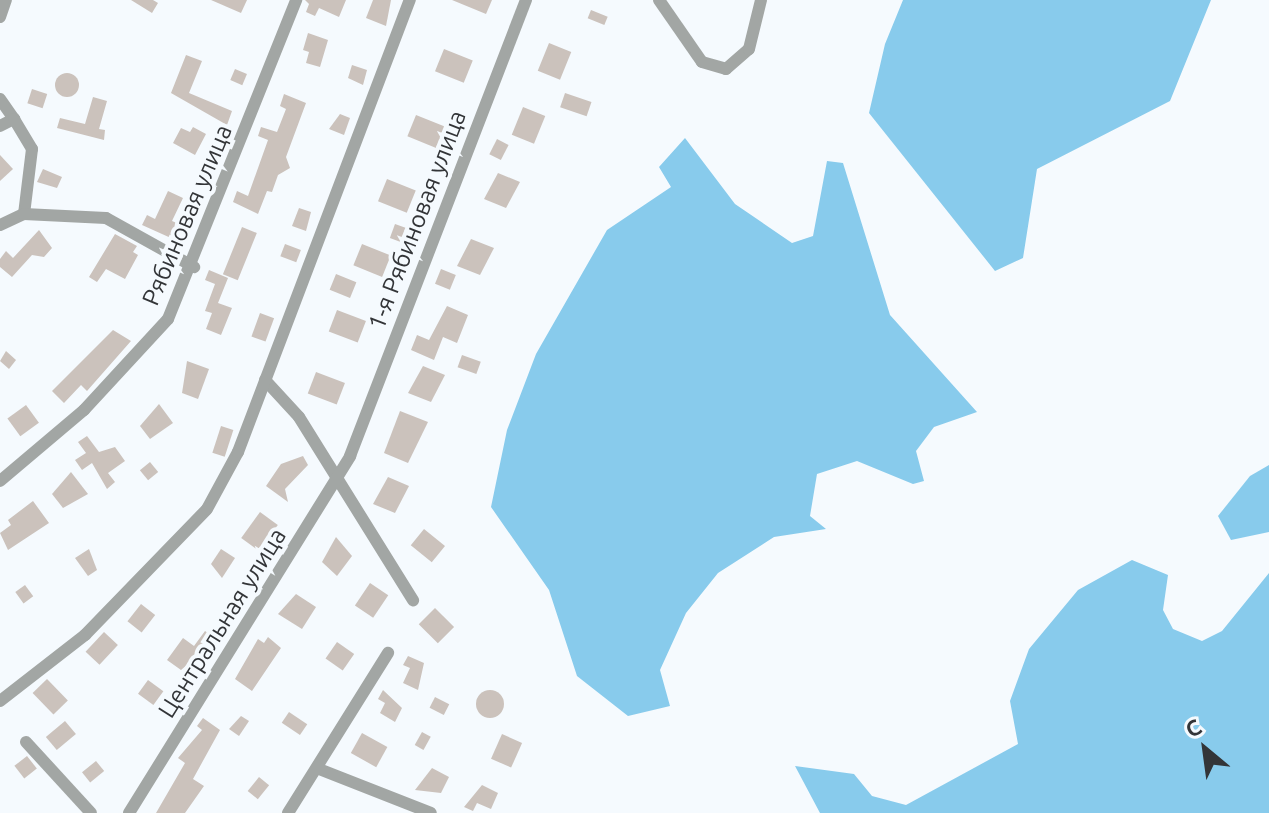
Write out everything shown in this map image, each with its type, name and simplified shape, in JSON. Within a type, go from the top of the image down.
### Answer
[{"type":"street","points":[[0,17],[6,0]]},
{"type":"street","name":"Рябиновая улица","points":[[0,481],[84,410],[155,338],[194,267],[296,0]]},
{"type":"street","points":[[0,701],[85,635],[201,519],[234,462],[410,0]]},
{"type":"street","name":"1-я Рябиновая улица","points":[[350,456],[526,0]]},
{"type":"street","points":[[659,0],[702,62],[726,69],[749,49],[761,0]]},
{"type":"street","points":[[0,99],[33,156],[24,214]]},
{"type":"street","points":[[0,126],[14,119]]},
{"type":"street","points":[[0,225],[24,214],[106,218],[194,267]]},
{"type":"street","points":[[265,380],[287,400],[413,600]]},
{"type":"street","name":"Центральная улица","points":[[129,813],[339,480],[350,456]]},
{"type":"street","points":[[288,813],[319,769],[388,653]]},
{"type":"street","points":[[26,742],[91,813]]},
{"type":"street","points":[[319,769],[431,813]]},
{"type":"water","points":[[903,0],[1211,0],[1170,101],[1037,169],[1023,258],[995,271],[869,113],[885,44]]},
{"type":"water","points":[[685,138],[735,204],[792,243],[813,236],[827,161],[843,163],[890,315],[977,412],[934,427],[916,451],[924,481],[913,484],[857,461],[817,474],[810,516],[826,529],[774,537],[718,573],[686,613],[660,670],[670,706],[628,716],[577,676],[549,590],[491,507],[507,430],[536,354],[607,230],[671,187],[659,167]]},
{"type":"water","points":[[1269,465],[1269,532],[1231,540],[1218,516],[1250,476]]},
{"type":"water","points":[[1132,560],[1168,575],[1163,610],[1173,629],[1202,641],[1222,631],[1269,573],[1269,813],[820,813],[795,766],[854,774],[872,796],[906,805],[1018,744],[1010,701],[1029,649],[1078,590]]},
{"type":"building","points":[[131,0],[153,0],[158,3],[152,13]]},
{"type":"building","points":[[211,0],[247,0],[241,13]]},
{"type":"building","points":[[305,0],[346,0],[339,17],[319,8],[315,16],[306,12],[309,4]]},
{"type":"building","points":[[373,0],[391,0],[386,26],[366,18]]},
{"type":"building","points":[[452,0],[492,0],[486,14]]},
{"type":"building","points":[[591,10],[608,17],[604,25],[588,18]]},
{"type":"building","points":[[308,33],[328,40],[320,67],[306,63],[309,52],[303,50]]},
{"type":"building","points":[[549,43],[571,52],[560,80],[538,71]]},
{"type":"building","points":[[444,49],[473,61],[464,83],[435,71]]},
{"type":"building","points":[[186,55],[202,61],[189,93],[232,111],[227,125],[171,93]]},
{"type":"building","points":[[352,65],[367,70],[363,85],[348,78]]},
{"type":"building","points":[[235,69],[247,74],[242,85],[230,80]]},
{"type":"building","points":[[67,73],[78,80],[79,85],[72,96],[67,97],[56,90],[55,85],[62,74]]},
{"type":"building","points":[[32,89],[47,94],[43,108],[27,103]]},
{"type":"building","points":[[565,93],[591,102],[587,116],[560,107]]},
{"type":"building","points":[[284,94],[306,103],[286,157],[290,168],[278,175],[272,192],[267,191],[258,214],[233,202],[237,191],[248,196],[268,140],[258,136],[261,127],[277,132],[286,109],[280,106]]},
{"type":"building","points":[[93,97],[107,101],[99,129],[105,130],[104,140],[57,128],[60,118],[85,124]]},
{"type":"building","points":[[523,107],[545,116],[534,144],[512,135]]},
{"type":"building","points":[[340,114],[350,118],[344,135],[329,129]]},
{"type":"building","points":[[416,115],[445,127],[436,148],[407,136]]},
{"type":"building","points":[[193,127],[206,134],[195,155],[173,143],[181,128],[190,132]]},
{"type":"building","points":[[497,139],[509,145],[501,160],[489,154]]},
{"type":"building","points":[[0,155],[13,169],[0,181]]},
{"type":"building","points":[[43,169],[62,177],[57,188],[37,182]]},
{"type":"building","points":[[498,173],[520,182],[506,208],[484,199]]},
{"type":"building","points":[[387,179],[416,191],[407,213],[378,201]]},
{"type":"building","points":[[168,191],[183,198],[172,221],[189,228],[182,243],[142,225],[147,215],[155,219]]},
{"type":"building","points":[[299,208],[311,212],[306,231],[292,226]]},
{"type":"building","points":[[395,224],[414,231],[409,245],[390,238]]},
{"type":"building","points":[[242,227],[257,233],[238,280],[223,274]]},
{"type":"building","points":[[39,230],[52,248],[44,257],[32,255],[12,277],[0,267],[0,259],[6,251],[13,258]]},
{"type":"building","points":[[115,234],[137,246],[133,252],[138,255],[125,279],[106,269],[97,282],[89,277]]},
{"type":"building","points":[[471,239],[494,248],[480,275],[457,266]]},
{"type":"building","points":[[285,244],[301,250],[296,262],[280,256]]},
{"type":"building","points":[[362,244],[391,256],[382,277],[353,265]]},
{"type":"building","points":[[441,269],[456,275],[450,290],[435,284]]},
{"type":"building","points":[[209,270],[228,278],[218,303],[232,308],[221,335],[206,329],[212,313],[205,311],[215,284],[205,280]]},
{"type":"building","points":[[336,274],[356,282],[350,298],[330,290]]},
{"type":"building","points":[[447,306],[468,315],[457,343],[443,337],[434,360],[411,350],[417,335],[429,340]]},
{"type":"building","points":[[337,310],[366,321],[358,343],[329,331]]},
{"type":"building","points":[[260,313],[274,318],[266,342],[251,336]]},
{"type":"building","points":[[113,330],[131,341],[87,391],[81,385],[64,403],[52,391]]},
{"type":"building","points":[[6,351],[16,360],[9,369],[0,361]]},
{"type":"building","points":[[462,355],[481,362],[476,374],[458,367]]},
{"type":"building","points":[[187,361],[209,369],[198,399],[182,393]]},
{"type":"building","points":[[423,366],[445,375],[431,402],[408,393]]},
{"type":"building","points":[[316,372],[345,383],[337,405],[308,393]]},
{"type":"building","points":[[159,404],[173,423],[150,439],[140,426]]},
{"type":"building","points":[[26,405],[39,423],[20,436],[7,419]]},
{"type":"building","points":[[400,411],[428,422],[408,463],[384,453]]},
{"type":"building","points":[[221,426],[233,430],[225,457],[212,453]]},
{"type":"building","points":[[87,436],[99,452],[115,447],[125,461],[108,473],[115,482],[107,489],[92,463],[82,470],[75,460],[86,453],[78,442]]},
{"type":"building","points":[[303,456],[308,465],[285,489],[288,502],[266,486],[281,464]]},
{"type":"building","points":[[150,462],[158,472],[148,480],[140,470]]},
{"type":"building","points":[[71,472],[88,494],[63,508],[52,494]]},
{"type":"building","points":[[388,477],[409,486],[395,513],[373,504]]},
{"type":"building","points":[[33,501],[49,523],[8,550],[0,533],[11,525],[8,520]]},
{"type":"building","points":[[260,512],[278,525],[259,551],[241,538]]},
{"type":"building","points":[[424,529],[445,546],[432,562],[411,545]]},
{"type":"building","points":[[336,537],[352,556],[337,576],[322,562]]},
{"type":"building","points":[[89,549],[97,570],[88,576],[75,558]]},
{"type":"building","points":[[221,549],[235,558],[222,578],[211,564]]},
{"type":"building","points":[[370,583],[388,595],[373,618],[355,605]]},
{"type":"building","points":[[25,585],[33,596],[24,603],[15,592]]},
{"type":"building","points":[[296,594],[316,607],[302,629],[278,614]]},
{"type":"building","points":[[141,604],[155,615],[142,632],[127,621]]},
{"type":"building","points":[[435,608],[454,627],[438,643],[419,624]]},
{"type":"building","points":[[205,631],[215,638],[199,662],[194,659],[181,670],[167,660],[183,638],[194,646]]},
{"type":"building","points":[[104,632],[118,645],[99,665],[86,652]]},
{"type":"building","points":[[268,637],[281,648],[252,691],[235,679],[258,639],[264,643]]},
{"type":"building","points":[[337,642],[354,654],[343,670],[326,658]]},
{"type":"building","points":[[408,656],[424,663],[418,690],[403,683],[410,668],[403,665]]},
{"type":"building","points":[[47,679],[68,701],[53,714],[33,693]]},
{"type":"building","points":[[148,680],[163,691],[153,705],[138,694]]},
{"type":"building","points":[[383,690],[402,708],[395,722],[380,713],[385,703],[378,699]]},
{"type":"building","points":[[490,690],[500,694],[504,704],[500,714],[490,718],[480,714],[476,704],[480,694]]},
{"type":"building","points":[[435,697],[449,704],[444,715],[430,708]]},
{"type":"building","points":[[289,712],[307,724],[300,735],[282,723]]},
{"type":"building","points":[[241,716],[249,721],[239,736],[229,729]]},
{"type":"building","points":[[203,718],[220,730],[193,779],[204,786],[185,813],[156,813],[185,763],[178,758],[202,730],[197,726]]},
{"type":"building","points":[[65,721],[76,734],[57,750],[46,737]]},
{"type":"building","points":[[422,732],[431,737],[423,750],[415,745]]},
{"type":"building","points":[[362,733],[387,747],[376,767],[351,753]]},
{"type":"building","points":[[502,734],[522,743],[511,768],[491,759]]},
{"type":"building","points":[[27,756],[37,769],[24,778],[14,766]]},
{"type":"building","points":[[96,761],[104,771],[90,782],[82,772]]},
{"type":"building","points":[[432,768],[449,777],[441,793],[415,790]]},
{"type":"building","points":[[259,777],[269,785],[258,799],[248,791]]},
{"type":"building","points":[[482,785],[498,793],[491,809],[477,803],[473,811],[464,807]]}]
